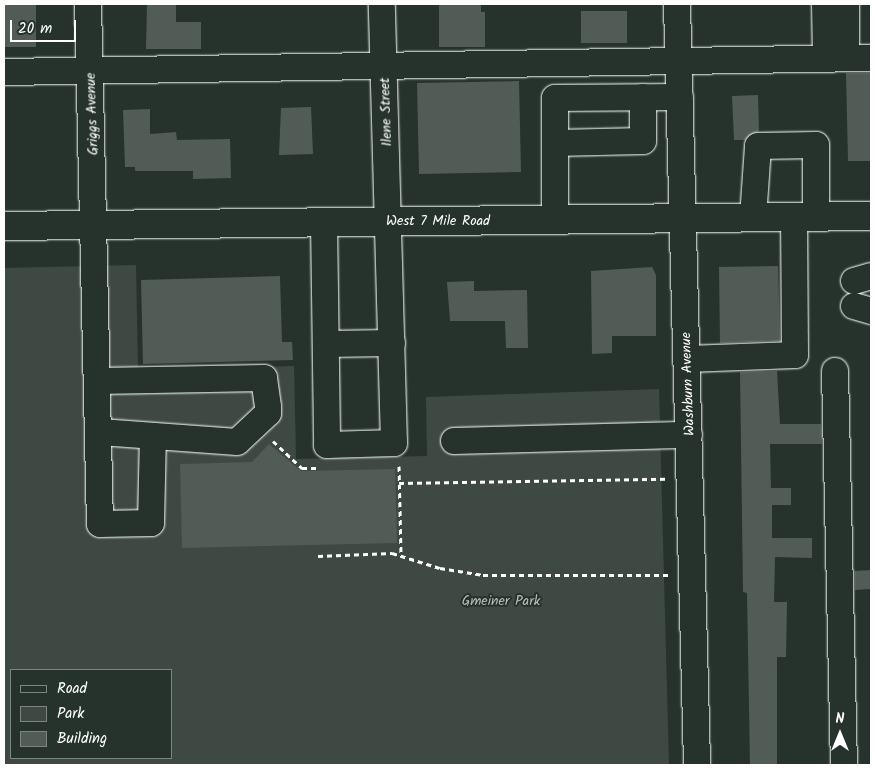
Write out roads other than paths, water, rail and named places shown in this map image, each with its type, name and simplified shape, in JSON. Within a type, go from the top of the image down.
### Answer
[{"type":"main road","name":"West 7 Mile Road","points":[[4,226],[871,216]]},
{"type":"street","name":"Griggs Avenue","points":[[88,4],[99,380],[100,524],[151,523],[153,436]]},
{"type":"street","name":"Ilene Street","points":[[326,344],[327,445],[394,443],[382,4]]},
{"type":"street","name":"Washburn Avenue","points":[[677,4],[698,765]]},
{"type":"street","points":[[824,4],[836,58]]},
{"type":"street","points":[[836,58],[846,4]]},
{"type":"street","points":[[4,72],[871,58]]},
{"type":"street","points":[[555,143],[643,141],[643,97]]},
{"type":"street","points":[[555,220],[555,98],[680,97]]},
{"type":"street","points":[[687,359],[795,355],[805,217],[816,145],[758,146],[753,218]]},
{"type":"street","points":[[324,222],[326,344],[392,343]]},
{"type":"street","points":[[835,371],[844,765]]},
{"type":"street","points":[[99,380],[264,378],[268,413],[237,442],[100,432]]},
{"type":"street","points":[[454,441],[689,435]]},
{"type":"park label","name":"Gmeiner Park","points":[[501,601]]}]
